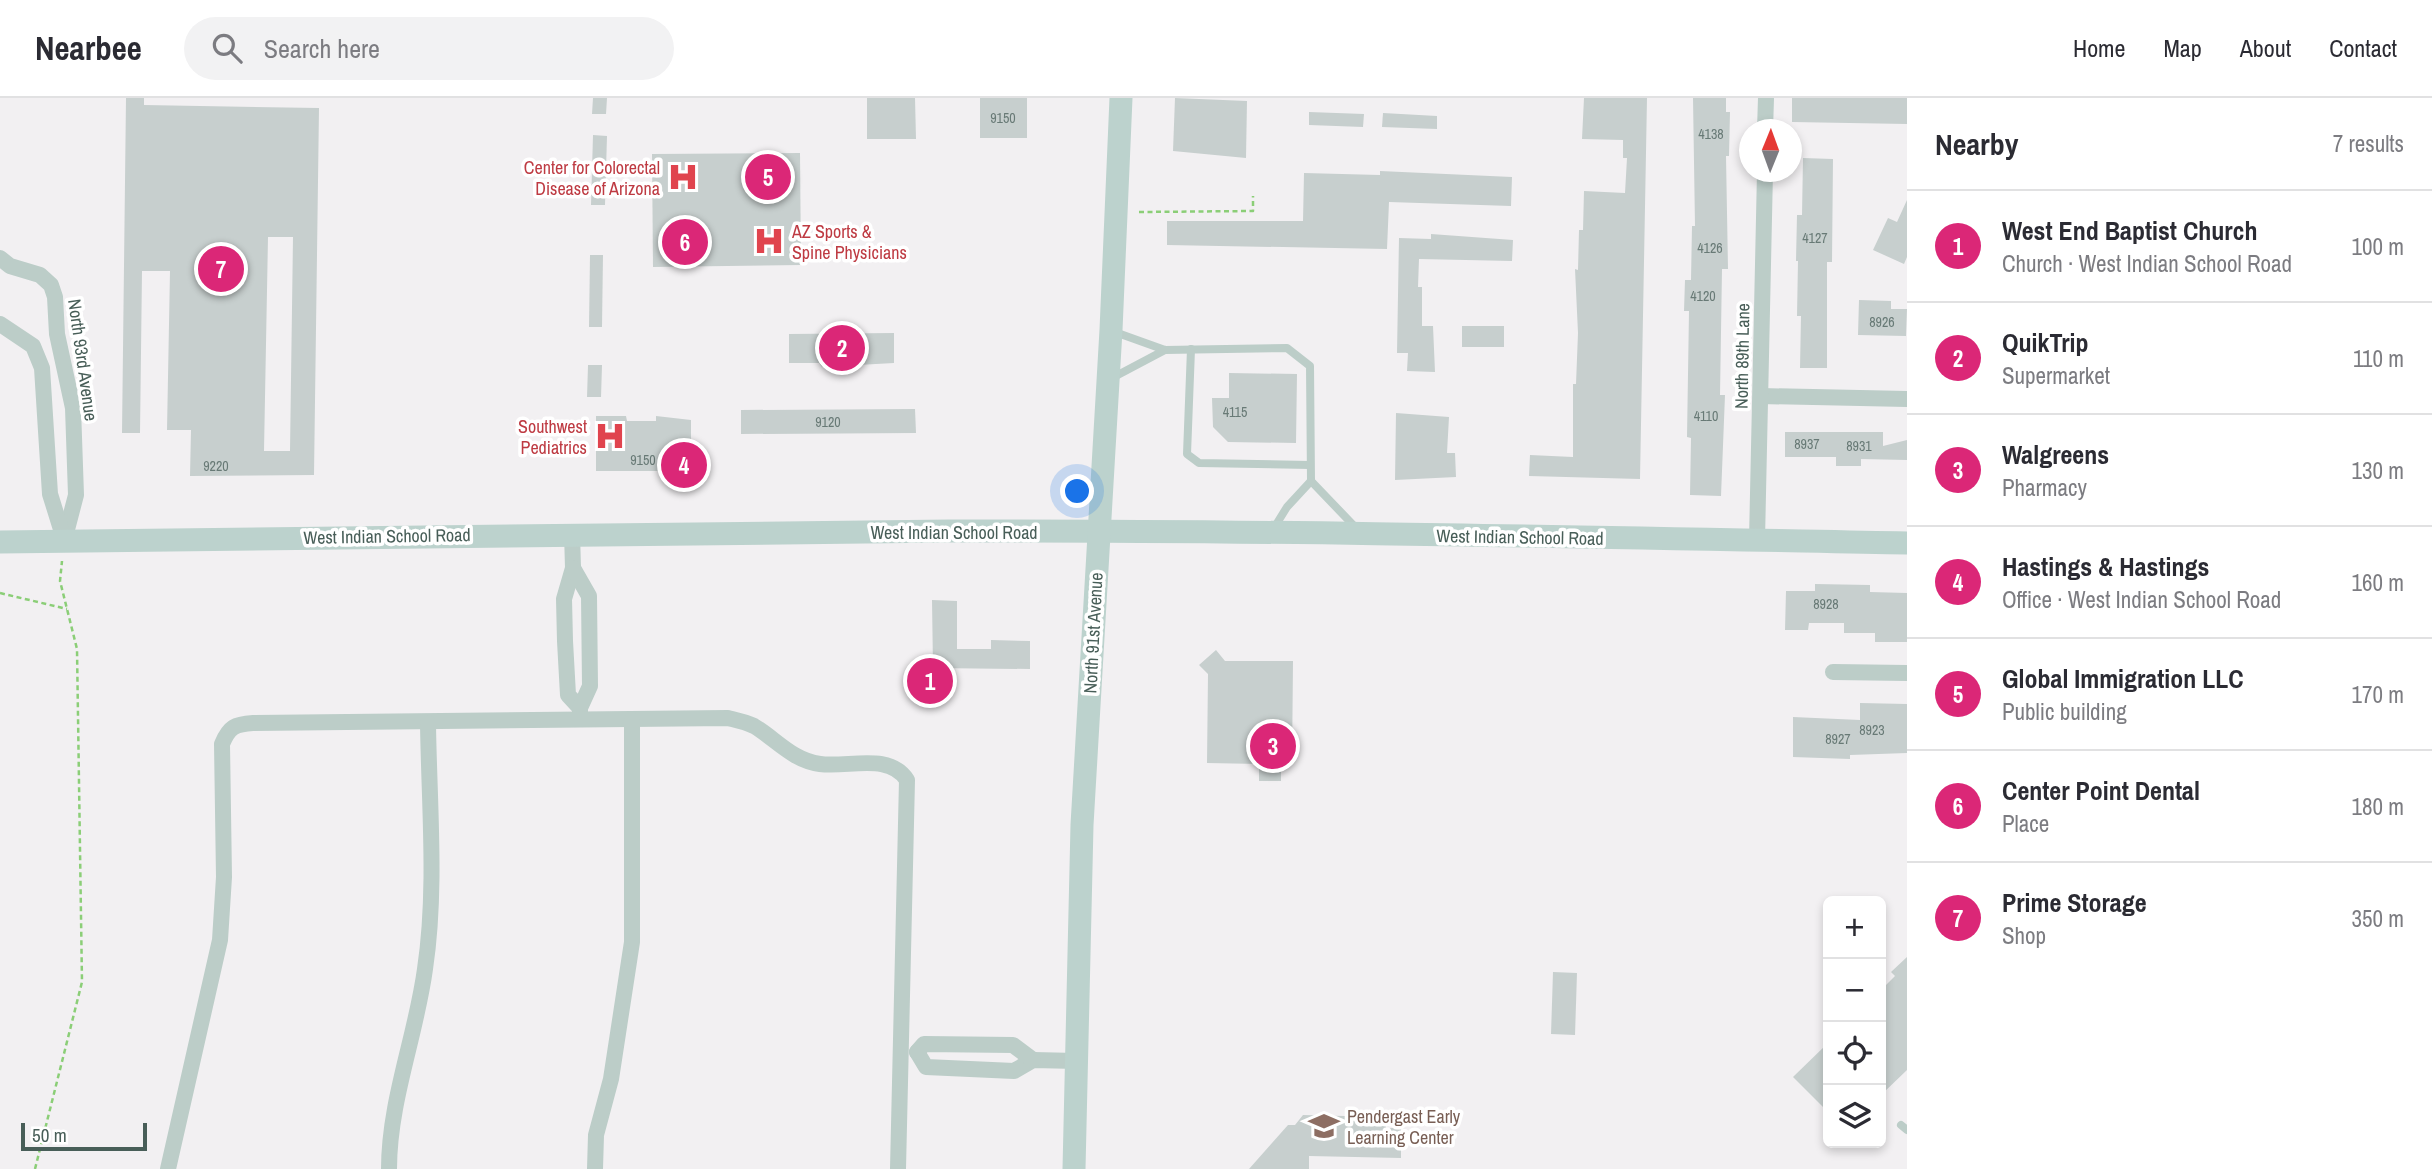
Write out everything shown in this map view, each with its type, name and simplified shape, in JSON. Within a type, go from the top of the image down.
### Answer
[{"type":"main road","name":"North 91st Avenue","points":[[1074,1169],[1082,825],[1111,330],[1121,98]]},
{"type":"main road","name":"West Indian School Road","points":[[0,542],[572,533],[1098,532],[1362,533],[1907,543]]},
{"type":"street","points":[[1765,119],[1766,98]]},
{"type":"street","name":"North 89th Lane","points":[[1757,540],[1765,182]]},
{"type":"street","name":"North 93rd Avenue","points":[[3,266],[25,268],[40,275],[51,285],[55,297],[57,334],[74,408],[76,495],[64,541]]},
{"type":"street","points":[[0,324],[33,346],[43,368],[50,494],[64,541]]},
{"type":"street","points":[[1760,396],[1907,399]]},
{"type":"street","points":[[572,533],[573,568],[564,599],[565,641],[568,695],[580,715]]},
{"type":"street","points":[[573,568],[589,596],[590,686],[580,715]]},
{"type":"street","points":[[565,641],[590,640]]},
{"type":"street","points":[[1833,672],[1907,673]]},
{"type":"street","points":[[168,1169],[209,999],[220,940],[224,877],[222,744],[228,730],[238,724],[253,723],[428,723],[580,715],[632,720],[728,718],[751,724],[796,758],[821,764],[884,764],[900,770],[907,780],[898,1169]]},
{"type":"street","points":[[595,1169],[596,1135],[611,1079],[632,942],[632,720]]},
{"type":"street","points":[[389,1169],[389,1140],[425,970],[429,934],[428,723]]},
{"type":"street","points":[[899,1051],[917,1052],[925,1044],[1013,1045],[1032,1060]]},
{"type":"street","points":[[917,1052],[926,1067],[1014,1071],[1032,1060],[1077,1061]]},
{"type":"lane","points":[[1111,330],[1165,350],[1287,348],[1310,366],[1311,481],[1362,533]]},
{"type":"lane","points":[[1191,349],[1187,454],[1199,463],[1310,464]]},
{"type":"lane","points":[[1108,380],[1165,350]]},
{"type":"lane","points":[[1270,534],[1287,507],[1311,481]]},
{"type":"path","points":[[1139,212],[1253,211],[1254,196]]},
{"type":"path","points":[[35,1169],[82,982],[77,649],[60,581],[64,541]]},
{"type":"path","points":[[0,593],[67,609]]},
{"type":"building","points":[[126,98],[144,98],[144,105],[319,108],[314,475],[190,476],[191,430],[167,430],[170,271],[142,271],[140,433],[122,433]],"holes":[[[268,237],[293,237],[290,451],[264,451]]]},
{"type":"building","points":[[593,98],[607,98],[606,114],[592,114]]},
{"type":"building","points":[[867,98],[915,98],[916,139],[867,139]]},
{"type":"building","points":[[980,98],[1027,98],[1027,138],[980,138]]},
{"type":"building","points":[[1175,98],[1247,101],[1246,158],[1173,151]]},
{"type":"building","points":[[1584,98],[1647,98],[1640,479],[1529,476],[1530,455],[1573,457],[1573,384],[1576,384],[1578,333],[1575,269],[1578,270],[1579,230],[1583,230],[1584,191],[1625,193],[1627,158],[1623,158],[1623,140],[1582,139]]},
{"type":"building","points":[[1693,98],[1726,98],[1726,112],[1730,112],[1729,156],[1726,156],[1728,269],[1722,269],[1720,395],[1725,395],[1721,496],[1690,495],[1691,438],[1687,437],[1689,311],[1684,311],[1685,280],[1691,280],[1692,226],[1695,226]]},
{"type":"building","points":[[1792,98],[1907,98],[1907,124],[1802,122],[1802,119],[1792,119]]},
{"type":"building","points":[[1309,112],[1364,114],[1363,127],[1309,125]]},
{"type":"building","points":[[1383,113],[1437,116],[1437,129],[1382,127]]},
{"type":"building","points":[[593,135],[607,136],[605,205],[591,205]]},
{"type":"building","points":[[800,153],[801,265],[653,267],[652,154]]},
{"type":"building","points":[[1803,158],[1833,159],[1832,262],[1827,262],[1827,368],[1800,368],[1801,316],[1797,316],[1796,261],[1797,215],[1802,215]]},
{"type":"building","points":[[1380,171],[1512,177],[1511,206],[1389,202],[1387,249],[1167,245],[1167,221],[1303,221],[1304,173],[1380,175]]},
{"type":"building","points":[[1907,200],[1907,257],[1904,264],[1873,250],[1888,218],[1897,222]]},
{"type":"building","points":[[1431,234],[1513,240],[1512,261],[1419,259],[1418,287],[1422,287],[1422,326],[1433,326],[1435,372],[1407,371],[1408,353],[1397,353],[1399,238],[1431,239]]},
{"type":"building","points":[[590,255],[603,255],[602,327],[589,327]]},
{"type":"building","points":[[1859,300],[1891,301],[1891,309],[1907,309],[1906,336],[1858,335]]},
{"type":"building","points":[[1462,326],[1504,326],[1504,347],[1462,347]]},
{"type":"building","points":[[894,333],[894,363],[822,367],[819,363],[789,363],[789,334]]},
{"type":"building","points":[[588,365],[602,365],[601,397],[587,397]]},
{"type":"building","points":[[1229,373],[1297,374],[1296,443],[1228,442],[1213,427],[1212,398],[1229,398]]},
{"type":"building","points":[[915,409],[916,433],[741,434],[741,410]]},
{"type":"building","points":[[1396,413],[1449,417],[1447,453],[1455,453],[1456,477],[1395,480]]},
{"type":"building","points":[[596,416],[626,416],[627,421],[656,421],[656,416],[691,420],[691,471],[596,471]]},
{"type":"building","points":[[1785,432],[1883,432],[1883,446],[1907,440],[1907,460],[1861,459],[1861,466],[1836,466],[1836,457],[1785,457]]},
{"type":"building","points":[[1815,584],[1870,585],[1870,592],[1907,593],[1907,642],[1875,642],[1875,633],[1844,633],[1844,623],[1809,623],[1808,630],[1785,630],[1786,591],[1815,591]]},
{"type":"building","points":[[932,600],[957,601],[957,649],[991,649],[991,640],[1030,641],[1030,669],[933,668]]},
{"type":"building","points":[[1216,650],[1225,661],[1293,661],[1292,764],[1281,764],[1281,781],[1259,781],[1259,764],[1207,763],[1208,674],[1199,665]]},
{"type":"building","points":[[1860,703],[1907,704],[1907,753],[1850,755],[1850,759],[1793,757],[1793,717],[1860,720]]},
{"type":"building","points":[[1907,957],[1907,1070],[1886,1090],[1886,985],[1895,976],[1891,972]]},
{"type":"building","points":[[1553,972],[1577,973],[1575,1035],[1551,1034]]},
{"type":"building","points":[[1823,1048],[1823,1107],[1793,1077]]},
{"type":"building","points":[[1303,1115],[1386,1117],[1386,1128],[1401,1128],[1401,1158],[1309,1156],[1309,1169],[1249,1169],[1288,1125],[1295,1125]]},
{"type":"place","name":"Center for Colorectal Disease of Arizona","points":[[683,177]]},
{"type":"place","name":"Global Immigration LLC","points":[[768,177]]},
{"type":"place","name":"AZ Sports & Spine Physicians","points":[[769,241]]},
{"type":"place","name":"Center Point Dental","points":[[685,242]]},
{"type":"place","name":"Prime Storage","points":[[221,269]]},
{"type":"place","name":"QuikTrip","points":[[842,348]]},
{"type":"place","name":"Southwest Pediatrics","points":[[610,436]]},
{"type":"place","name":"Hastings & Hastings","points":[[684,465]]},
{"type":"place","name":"West End Baptist Church","points":[[930,681]]},
{"type":"place","name":"Walgreens","points":[[1273,746]]},
{"type":"place","name":"Pendergast Early Learning Center","points":[[1324,1126]]}]
